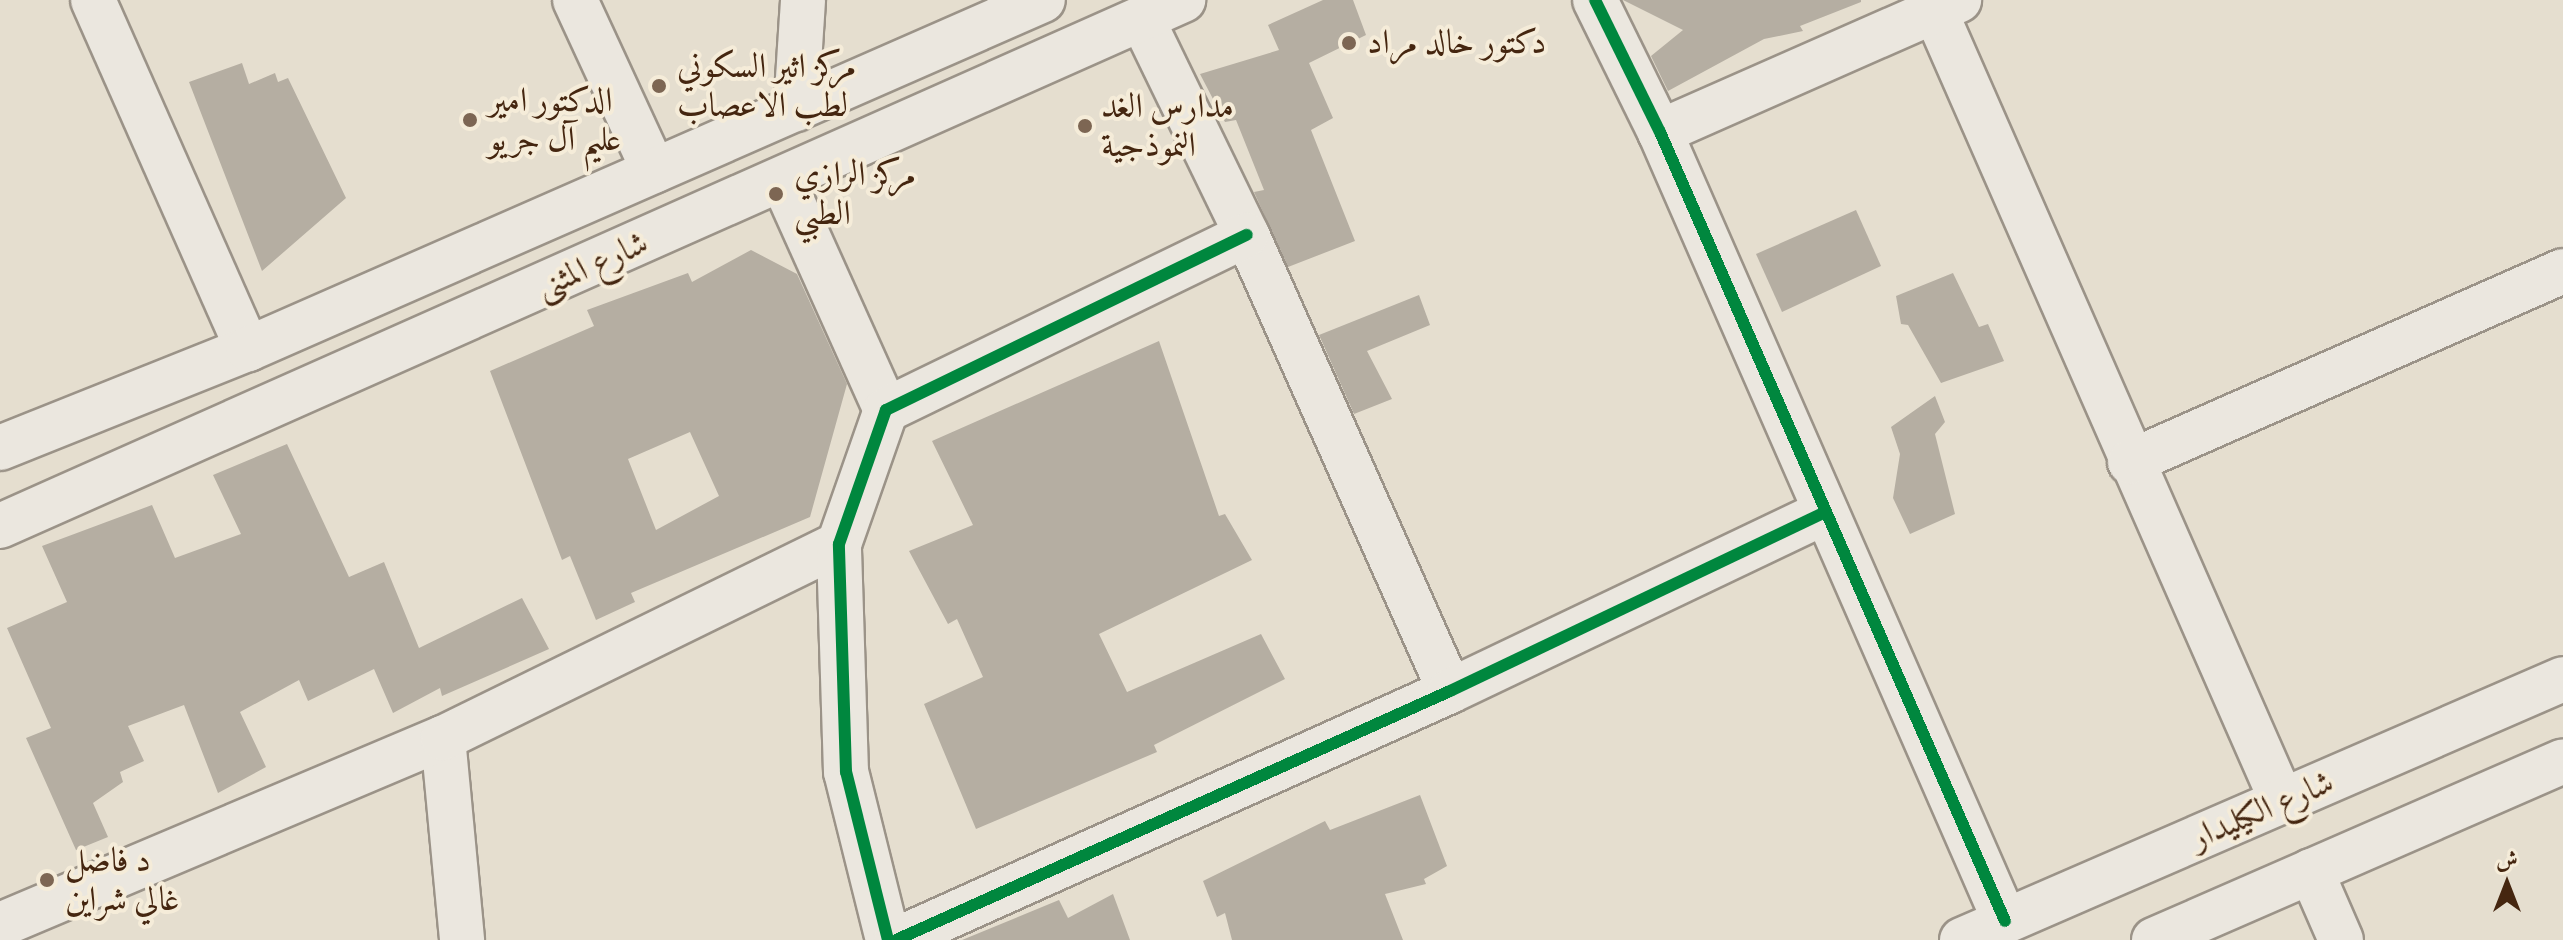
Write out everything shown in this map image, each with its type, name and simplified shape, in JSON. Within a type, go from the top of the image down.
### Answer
[{"type":"street","points":[[93,0],[248,349]]},
{"type":"street","points":[[575,0],[654,171]]},
{"type":"street","points":[[796,109],[803,0]]},
{"type":"street","name":"شارع المثنى","points":[[0,448],[248,349],[1043,0]]},
{"type":"street","name":"شارع المثنى","points":[[0,526],[783,181],[1183,0]]},
{"type":"street","points":[[1595,0],[1660,132],[2005,921]]},
{"type":"street","points":[[1660,132],[1947,5],[2130,462],[2282,801]]},
{"type":"street","points":[[1142,19],[1247,235],[1450,691]]},
{"type":"street","points":[[995,22],[988,33],[990,58],[999,68],[1024,72]]},
{"type":"street","points":[[920,54],[933,54],[954,70],[955,96],[947,107]]},
{"type":"street","points":[[783,181],[886,410],[839,544],[846,772],[888,940]]},
{"type":"street","points":[[886,410],[1247,235]]},
{"type":"street","points":[[2130,462],[2563,271]]},
{"type":"street","points":[[896,940],[1450,691],[1826,512]]},
{"type":"street","points":[[0,925],[443,738],[839,544]]},
{"type":"street","name":"شارع الكيليدار","points":[[1962,940],[2563,679]]},
{"type":"street","points":[[443,738],[462,940]]},
{"type":"street","points":[[2154,940],[2563,761]]},
{"type":"street","points":[[2311,871],[2341,940]]},
{"type":"building","points":[[1323,0],[1353,0],[1366,35],[1309,63],[1333,118],[1311,130],[1355,241],[1288,267],[1254,192],[1264,190],[1236,120],[1225,122],[1200,74],[1279,50],[1268,25]]},
{"type":"building","points":[[1623,0],[1861,2],[1800,26],[1803,31],[1764,39],[1668,91],[1651,56],[1683,30]]},
{"type":"building","points":[[242,63],[249,84],[275,73],[278,82],[288,78],[346,198],[262,271],[189,82]]},
{"type":"building","points":[[1856,210],[1881,266],[1782,312],[1756,254]]},
{"type":"building","points":[[751,250],[797,274],[847,384],[810,517],[631,593],[635,602],[596,620],[570,556],[562,560],[490,371],[594,326],[587,310],[688,273],[692,282]],"holes":[[[690,432],[719,496],[656,530],[628,459]]]},
{"type":"building","points":[[1953,273],[1979,327],[1988,324],[2004,361],[1941,383],[1908,325],[1901,324],[1896,296]]},
{"type":"building","points":[[1419,295],[1430,325],[1367,351],[1392,399],[1354,414],[1319,335]]},
{"type":"building","points":[[1159,341],[1219,516],[1225,514],[1252,560],[1099,634],[1127,692],[1261,634],[1285,679],[1154,745],[1157,752],[976,829],[924,704],[983,677],[957,619],[948,624],[909,551],[973,525],[932,441]]},
{"type":"building","points":[[1935,396],[1945,422],[1935,434],[1955,514],[1910,534],[1893,498],[1900,454],[1891,427]]},
{"type":"building","points":[[287,444],[349,577],[384,562],[419,648],[522,598],[549,649],[442,696],[440,688],[393,713],[374,669],[308,701],[299,680],[240,712],[266,767],[218,793],[184,705],[128,726],[144,761],[120,772],[123,782],[93,803],[108,837],[76,850],[26,738],[51,728],[7,628],[67,602],[42,546],[152,505],[175,558],[241,534],[213,475]]},
{"type":"building","points":[[1420,795],[1447,866],[1424,879],[1426,884],[1385,894],[1403,940],[1232,940],[1225,913],[1217,917],[1203,881],[1325,821],[1330,830]]},
{"type":"building","points":[[1113,894],[1130,940],[962,940],[1059,900],[1068,918]]},
{"type":"cycle path","points":[[1595,0],[1660,132],[2005,921]]},
{"type":"cycle path","points":[[888,940],[846,772],[839,544],[886,410],[1247,235]]},
{"type":"cycle path","points":[[896,940],[1450,691],[1826,512]]},
{"type":"place","name":"دكتور خالد مراد","points":[[1349,43]]},
{"type":"place","name":"مركز اثير السكوني لطب الاعصاب","points":[[659,86]]},
{"type":"place","name":"الدكتور امير عليم آل جريو","points":[[470,120]]},
{"type":"place","name":"مدارس الغد النموذجية","points":[[1085,126]]},
{"type":"place","name":"مركز الرازي الطبي","points":[[776,194]]},
{"type":"place","name":"د فاضل غالي شراين","points":[[47,880]]}]
